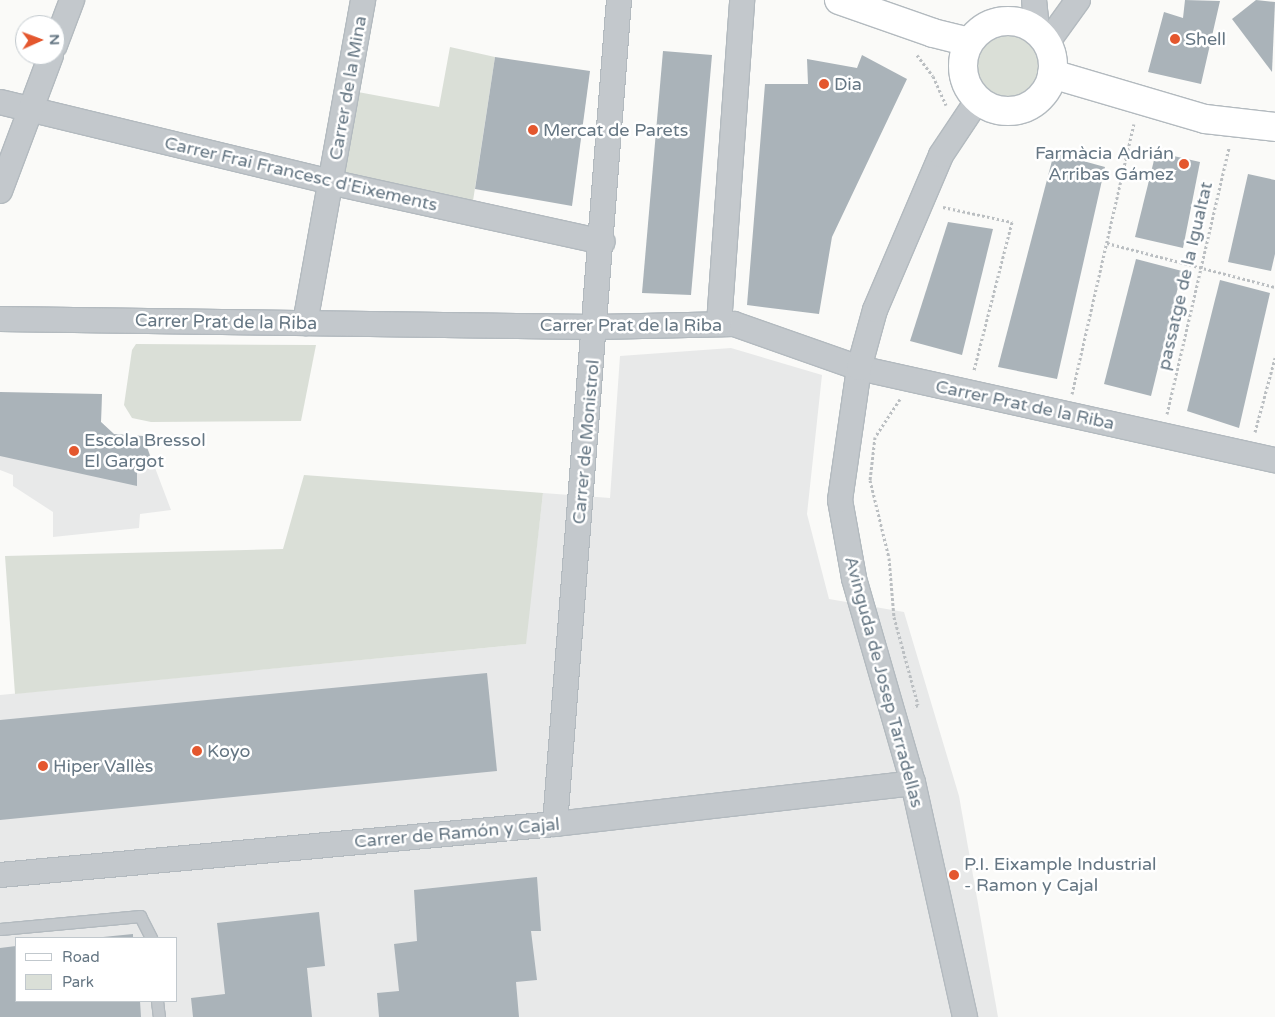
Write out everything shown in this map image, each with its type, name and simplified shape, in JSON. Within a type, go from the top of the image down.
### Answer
[{"type":"street","points":[[65,18],[72,0]]},
{"type":"street","name":"Carrer de la Mina","points":[[305,323],[363,0]]},
{"type":"street","name":"Carrer de Monistrol","points":[[555,824],[596,327],[619,0]]},
{"type":"street","points":[[719,324],[742,0]]},
{"type":"street","points":[[843,0],[933,33],[969,42]]},
{"type":"street","points":[[1034,0],[1042,37],[1052,58],[1052,74],[1047,88],[1037,100],[1024,108],[1001,110],[977,101],[963,74],[963,58],[969,42],[980,30],[993,23],[1008,20],[1024,23],[1042,37]]},
{"type":"street","points":[[1042,37],[1078,0]]},
{"type":"street","points":[[0,190],[47,65]]},
{"type":"street","points":[[1052,74],[1204,118],[1275,127]]},
{"type":"street","name":"Avinguda de Josep Tarradellas","points":[[965,1017],[913,783],[854,578],[840,500],[858,368],[875,310],[941,155],[977,101]]},
{"type":"street","name":"Carrer Frai Francesc d'Eixements","points":[[0,102],[330,182],[602,242]]},
{"type":"street","name":"Carrer Prat de la Riba","points":[[0,319],[596,327],[734,324],[858,368],[1275,460]]},
{"type":"street","name":"Carrer de Ramón y Cajal","points":[[0,875],[555,824],[913,783]]},
{"type":"lane","points":[[0,929],[140,916],[150,937]]},
{"type":"lane","points":[[157,1002],[159,1017]]},
{"type":"path","points":[[912,52],[927,66],[946,110]]},
{"type":"path","points":[[1068,415],[1140,99]]},
{"type":"path","name":"passatge de la Igualtat","points":[[1162,435],[1235,122]]},
{"type":"path","points":[[921,202],[1012,222],[968,393]]},
{"type":"path","points":[[1107,243],[1275,287]]},
{"type":"path","points":[[1250,455],[1275,358]]},
{"type":"path","points":[[894,717],[918,705],[894,617],[889,558],[870,480],[875,437],[900,399]]},
{"type":"shaded area","points":[[731,348],[822,375],[807,514],[829,599],[904,612],[959,796],[998,1017],[0,1017],[0,695],[525,644],[543,493],[610,498],[620,356]]},
{"type":"shaded area","name":"Escola Bressol El Gargot","points":[[0,393],[102,394],[101,422],[114,434],[143,436],[171,510],[140,514],[139,528],[53,537],[53,512],[13,486],[13,475],[0,470]]},
{"type":"green space","points":[[1007,32],[1020,35],[1031,42],[1038,53],[1041,66],[1038,79],[1031,90],[1020,97],[1007,100],[994,97],[983,90],[976,79],[973,66],[976,53],[983,42],[994,35]]},
{"type":"green space","points":[[450,47],[495,57],[471,214],[330,182],[347,90],[439,107]]},
{"type":"green space","points":[[136,344],[316,345],[301,421],[151,422],[132,418],[124,405],[132,350]]},
{"type":"green space","points":[[304,475],[543,493],[526,644],[15,694],[5,556],[283,549]]},
{"type":"building","points":[[1185,0],[1220,1],[1201,84],[1148,72],[1164,12],[1183,18]]},
{"type":"building","points":[[1256,0],[1275,2],[1272,72],[1232,19]]},
{"type":"building","points":[[663,51],[712,55],[691,295],[642,293]]},
{"type":"building","points":[[862,55],[907,79],[832,237],[819,314],[747,305],[765,84],[808,84],[807,59],[857,68]]},
{"type":"building","name":"Mercat de Parets","points":[[495,57],[590,71],[572,206],[475,189]]},
{"type":"building","points":[[1156,152],[1200,162],[1183,248],[1135,237]]},
{"type":"building","points":[[1054,153],[1105,167],[1057,379],[998,367]]},
{"type":"building","points":[[1248,174],[1275,180],[1275,254],[1271,271],[1228,262]]},
{"type":"building","points":[[948,222],[993,229],[962,355],[910,341]]},
{"type":"building","points":[[1136,259],[1182,271],[1151,396],[1104,384]]},
{"type":"building","points":[[1220,280],[1270,293],[1239,428],[1187,411]]},
{"type":"building","points":[[0,392],[102,394],[101,422],[114,434],[143,436],[154,467],[137,466],[137,486],[0,456]]},
{"type":"building","points":[[487,673],[497,771],[0,820],[0,720]]},
{"type":"building","points":[[537,877],[541,931],[531,931],[537,980],[516,982],[519,1017],[379,1017],[377,993],[399,991],[394,944],[417,941],[414,890]]},
{"type":"building","points":[[319,912],[325,966],[307,968],[312,1017],[193,1017],[191,998],[225,994],[217,923]]},
{"type":"building","points":[[133,934],[133,937],[103,937]]},
{"type":"building","points":[[15,946],[15,1002],[140,1002],[141,1017],[0,1017],[0,948]]},
{"type":"place","name":"Shell","points":[[1175,39]]},
{"type":"place","name":"Dia","points":[[824,84]]},
{"type":"place","name":"Mercat de Parets","points":[[533,130]]},
{"type":"place","name":"Farmàcia Adrián Arribas Gámez","points":[[1184,164]]},
{"type":"place","name":"Escola Bressol El Gargot","points":[[74,451]]},
{"type":"place","name":"Koyo","points":[[197,751]]},
{"type":"place","name":"Hiper Vallès","points":[[43,766]]},
{"type":"place","name":"P.I. Eixample Industrial - Ramon y Cajal","points":[[954,875]]}]
